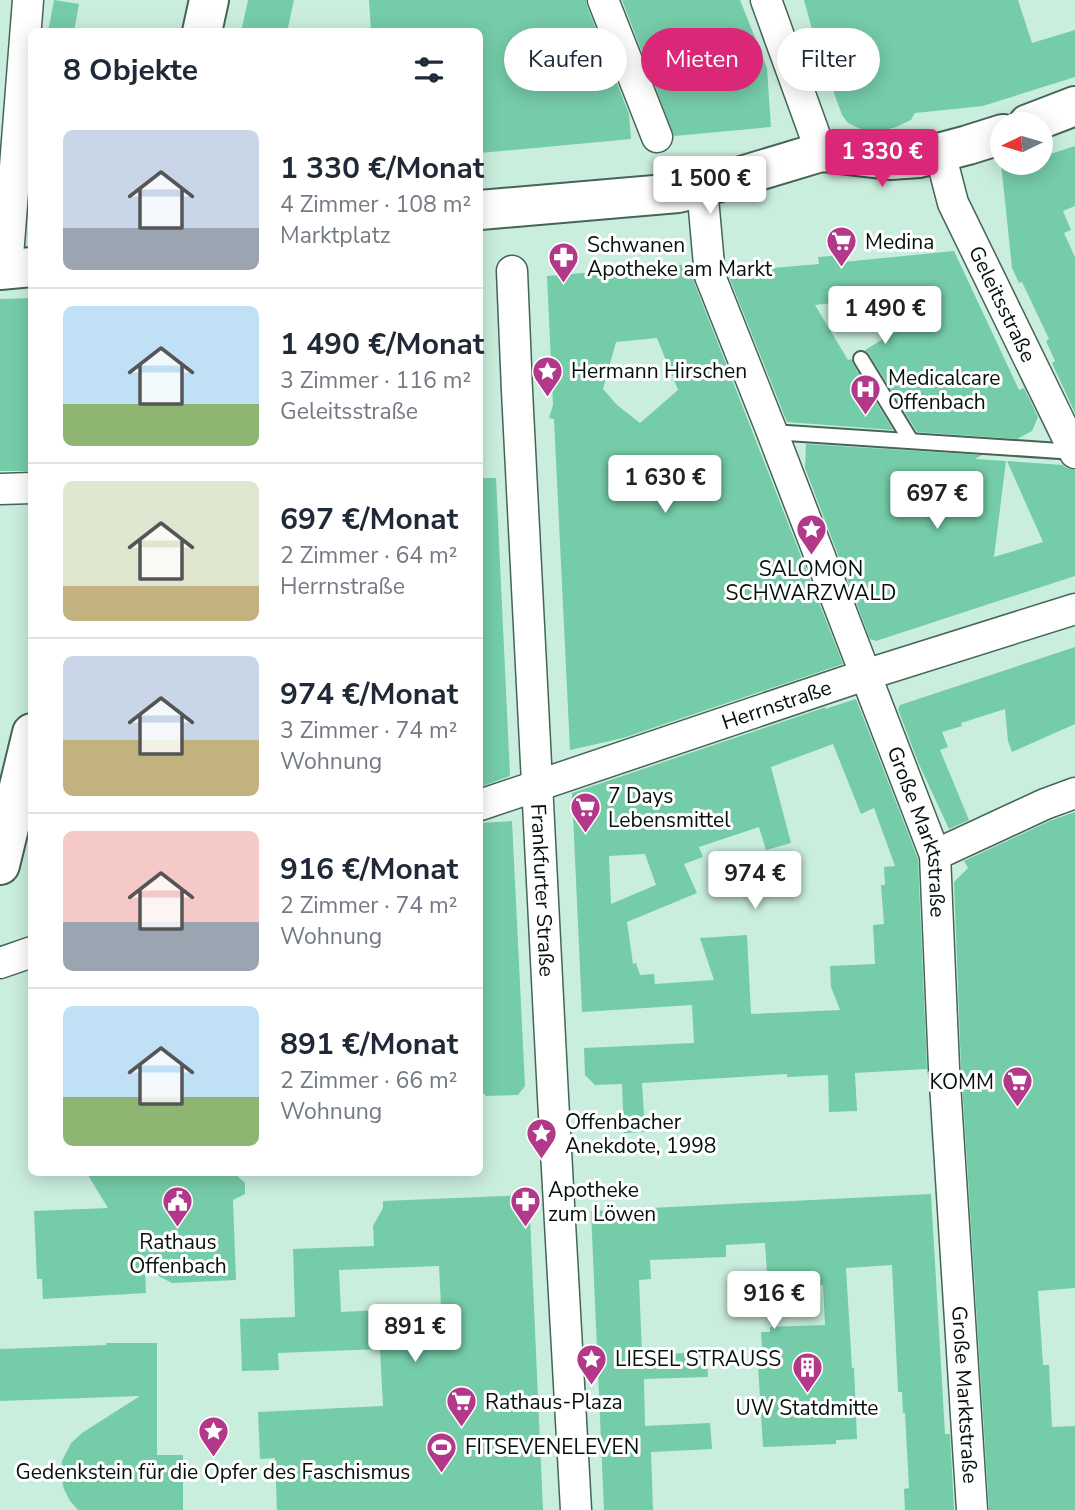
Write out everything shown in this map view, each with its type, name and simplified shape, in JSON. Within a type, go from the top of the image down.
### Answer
[{"type":"street","points":[[13,269],[28,0]]},
{"type":"street","points":[[203,28],[209,0]]},
{"type":"street","points":[[603,0],[657,137]]},
{"type":"street","points":[[766,0],[821,152]]},
{"type":"street","points":[[1054,114],[1075,106]]},
{"type":"street","points":[[483,210],[678,193],[821,152],[890,160],[919,158],[990,138]]},
{"type":"street","name":"Geleitsstraße","points":[[940,153],[953,203],[1075,453]]},
{"type":"street","name":"Große Marktstraße","points":[[702,187],[710,276],[935,855],[944,1068],[972,1510]]},
{"type":"street","name":"Frankfurter Straße","points":[[512,271],[576,1510]]},
{"type":"street","points":[[0,489],[28,488]]},
{"type":"street","name":"Herrnstraße","points":[[483,804],[865,675],[1075,609]]},
{"type":"street","points":[[0,865],[28,750]]},
{"type":"street","points":[[935,855],[1075,793]]},
{"type":"street","points":[[0,963],[28,953]]},
{"type":"lane","points":[[861,359],[911,441]]},
{"type":"lane","points":[[772,432],[1075,453]]},
{"type":"building","points":[[54,0],[79,4],[75,28],[49,28]]},
{"type":"building","points":[[248,0],[294,0],[288,28],[242,28]]},
{"type":"building","points":[[369,0],[586,0],[596,28],[504,28],[504,91],[620,91],[629,114],[631,139],[483,153],[483,28],[371,28]]},
{"type":"building","points":[[622,0],[740,0],[751,28],[641,28],[641,50]]},
{"type":"building","points":[[804,0],[1018,0],[1032,43],[1075,30],[1075,77],[983,106],[915,113],[911,120],[896,127],[865,131],[848,123],[842,115],[833,91],[880,91],[880,28],[812,28]]},
{"type":"building","points":[[763,58],[767,68],[771,127],[674,136],[657,91],[763,91]]},
{"type":"building","points":[[1075,146],[1075,206],[1063,211],[1071,230],[1064,233],[1075,257],[1075,413],[1052,363],[1055,361],[1046,341],[1049,339],[1022,282],[1019,283],[1012,268],[1002,175],[1054,175],[1054,153]]},
{"type":"building","points":[[954,251],[1019,390],[1024,388],[1038,417],[1032,431],[1017,439],[917,432],[865,350],[893,333],[869,299],[815,305],[893,430],[787,422],[727,272],[819,264],[818,257],[843,255],[843,262]]},
{"type":"building","points":[[691,264],[694,282],[843,664],[623,738],[570,750],[554,419],[549,418],[553,405],[547,276]],"holes":[[[657,338],[678,390],[640,423],[617,405],[603,389],[616,342]]]},
{"type":"building","points":[[28,298],[28,471],[0,471],[0,299]]},
{"type":"building","points":[[806,444],[982,455],[975,459],[1006,461],[994,557],[1043,542],[1007,461],[1063,465],[1075,470],[1075,576],[876,641],[870,639],[805,468]]},
{"type":"building","points":[[483,478],[496,478],[510,776],[483,786]]},
{"type":"building","points":[[1075,647],[1075,724],[1012,752],[1008,741],[1005,709],[942,732],[948,747],[940,750],[969,820],[949,829],[918,762],[898,709],[900,705]]},
{"type":"building","points":[[856,699],[918,859],[927,1069],[855,1073],[857,1111],[829,1112],[828,1075],[787,1077],[787,1074],[642,1083],[645,1132],[624,1133],[622,1084],[595,1085],[585,1075],[584,1048],[694,1043],[692,1005],[582,1012],[572,793],[826,707],[825,709]],"holes":[[[833,744],[861,814],[874,808],[895,866],[884,867],[885,885],[881,885],[884,924],[873,925],[875,964],[830,966],[831,987],[840,1010],[751,1014],[747,935],[700,938],[714,980],[655,984],[654,974],[640,975],[636,963],[633,964],[627,922],[697,893],[684,864],[703,857],[699,847],[759,827],[766,850],[791,843],[771,767]],[[645,854],[656,885],[611,904],[609,856]]]},
{"type":"building","points":[[1075,812],[1075,1288],[1038,1291],[1043,1365],[1049,1365],[1052,1427],[1075,1426],[1075,1510],[989,1510],[961,1067],[954,882],[968,868],[964,861]]},
{"type":"building","points":[[512,821],[525,1086],[518,1095],[486,1096],[483,1093],[483,823]]},
{"type":"building","points":[[88,1176],[237,1176],[245,1183],[245,1194],[233,1200],[236,1280],[172,1283],[145,1269],[146,1293],[43,1299],[42,1279],[37,1279],[34,1211],[108,1208]]},
{"type":"building","points":[[931,1194],[945,1434],[950,1434],[954,1510],[905,1510],[904,1489],[909,1488],[905,1413],[902,1392],[898,1392],[892,1265],[846,1268],[857,1439],[836,1440],[836,1444],[763,1447],[757,1350],[762,1349],[761,1332],[770,1332],[770,1327],[825,1325],[823,1285],[768,1288],[765,1243],[726,1245],[726,1257],[650,1260],[651,1279],[639,1280],[642,1355],[707,1352],[708,1377],[644,1379],[645,1426],[710,1423],[712,1449],[651,1452],[653,1510],[604,1510],[591,1211]]},
{"type":"building","points":[[529,1195],[543,1510],[277,1510],[275,1458],[260,1459],[258,1412],[383,1406],[380,1349],[278,1353],[279,1370],[242,1371],[240,1319],[295,1317],[293,1249],[374,1246],[373,1226],[383,1208],[383,1201]],"holes":[[[439,1266],[441,1307],[341,1312],[339,1270]]]},
{"type":"building","points":[[157,1343],[157,1455],[183,1455],[183,1510],[78,1510],[64,1489],[61,1477],[62,1461],[71,1443],[140,1396],[0,1401],[0,1349]]},
{"type":"place","name":"Medina","points":[[842,269]]},
{"type":"place","name":"Schwanen Apotheke am Markt","points":[[564,284]]},
{"type":"place","name":"Hermann Hirschen","points":[[548,398]]},
{"type":"place","name":"Medicalcare Offenbach","points":[[865,417]]},
{"type":"place","name":"SALOMON SCHWARZWALD","points":[[811,556]]},
{"type":"place","name":"7 Days Lebensmittel","points":[[585,835]]},
{"type":"place","name":"KOMM","points":[[1017,1109]]},
{"type":"place","name":"Offenbacher Anekdote, 1998","points":[[542,1161]]},
{"type":"place","name":"Rathaus Offenbach","points":[[178,1229]]},
{"type":"place","name":"Apotheke zum Löwen","points":[[525,1229]]},
{"type":"place","name":"LIESEL STRAUSS","points":[[592,1386]]},
{"type":"place","name":"UW Statdmitte","points":[[807,1395]]},
{"type":"place","name":"Rathaus-Plaza","points":[[462,1429]]},
{"type":"place","name":"Gedenkstein für die Opfer des Faschismus","points":[[213,1459]]},
{"type":"place","name":"FITSEVENELEVEN","points":[[442,1474]]}]
